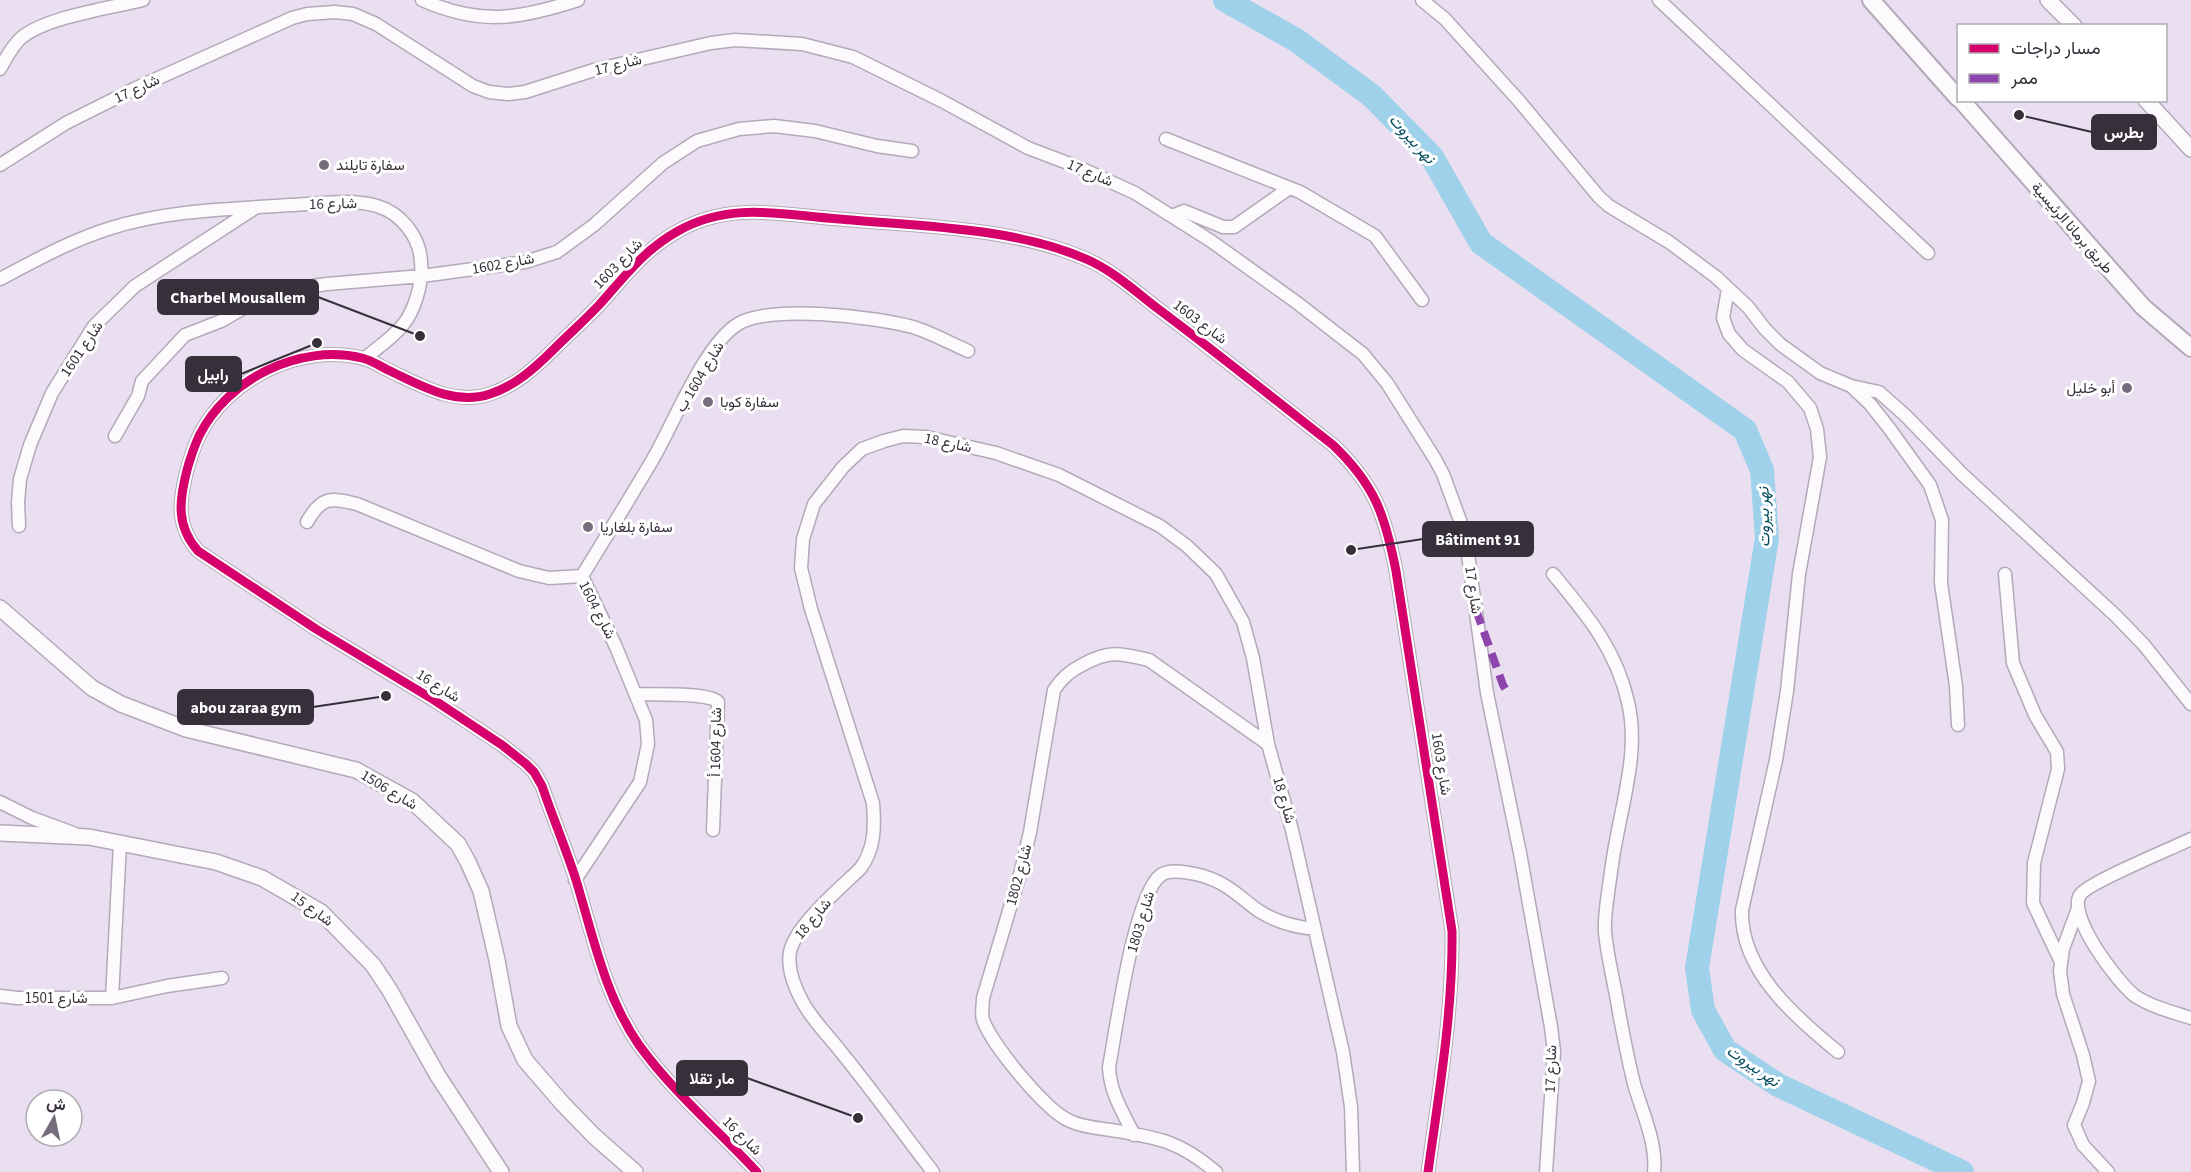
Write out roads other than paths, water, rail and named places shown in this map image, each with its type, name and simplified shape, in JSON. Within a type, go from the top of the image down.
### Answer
[{"type":"main road","name":"طريق برمانا الرئيسية","points":[[1869,1],[1957,96]]},
{"type":"main road","name":"طريق برمانا الرئيسية","points":[[1963,102],[2143,307],[2191,348]]},
{"type":"street","points":[[0,69],[15,44],[34,28],[91,11],[143,0]]},
{"type":"street","points":[[422,0],[453,11],[494,18],[512,18],[536,13],[578,0]]},
{"type":"street","points":[[1422,0],[1445,19],[1520,102],[1599,197],[1609,206],[1670,242],[1748,307],[1764,329],[1780,344],[1825,376],[1851,386],[1879,392],[1906,416],[1962,474],[2116,616],[2144,645],[2191,704]]},
{"type":"street","points":[[1659,0],[1928,253]]},
{"type":"street","points":[[2048,0],[2072,24]]},
{"type":"street","name":"شارع 17","points":[[0,165],[66,123],[134,89],[292,18],[314,13],[335,12],[353,14],[376,24],[473,86],[489,92],[508,94],[525,92],[594,70],[711,43],[735,40],[778,41],[825,48],[853,57],[942,101],[1013,141],[1135,193],[1211,241],[1287,295],[1363,354],[1387,383],[1443,474],[1461,523],[1467,547],[1487,693],[1520,853],[1551,1027],[1554,1052],[1546,1172]]},
{"type":"street","points":[[2148,102],[2191,149]]},
{"type":"street","name":"شارع 1602","points":[[115,436],[138,396],[142,381],[185,335],[221,321],[249,305],[294,289],[422,276],[525,262],[557,252],[594,225],[663,163],[697,141],[739,129],[774,126],[815,130],[877,146],[912,152]]},
{"type":"street","points":[[1166,139],[1300,192],[1375,236],[1422,300]]},
{"type":"street","points":[[1172,216],[1184,211],[1217,225],[1234,227],[1288,189]]},
{"type":"street","name":"شارع 16","points":[[0,279],[73,242],[112,227],[189,214],[319,203],[364,203],[391,211],[406,226],[418,245],[422,276],[414,303],[403,325],[364,358],[310,355],[290,360],[234,391],[206,424],[192,452],[181,501],[181,517],[188,540],[198,551],[316,629],[434,700],[526,764],[534,772],[542,786],[575,880],[593,943],[622,1016],[639,1044],[699,1115],[757,1172]]},
{"type":"street","name":"شارع 1601","points":[[19,526],[20,479],[30,446],[52,393],[94,326],[135,286],[257,207]]},
{"type":"street","name":"شارع 1603","points":[[364,358],[450,397],[479,397],[492,393],[510,386],[540,363],[598,306],[638,260],[678,231],[709,217],[763,211],[1020,238],[1088,259],[1187,330],[1354,464],[1381,509],[1390,540],[1452,931],[1452,983],[1445,1055],[1428,1172]]},
{"type":"street","points":[[1728,289],[1723,318],[1729,334],[1743,350],[1788,382],[1810,408],[1817,429],[1820,457],[1799,574],[1787,691],[1776,760],[1742,910],[1741,927],[1750,951],[1774,992],[1806,1025],[1838,1052]]},
{"type":"street","name":"شارع 1604 ب","points":[[582,576],[654,457],[696,376],[719,342],[740,323],[787,313],[873,320],[915,328],[968,351]]},
{"type":"street","points":[[1851,386],[1870,404],[1930,485],[1942,520],[1941,583],[1955,674],[1958,724]]},
{"type":"street","name":"شارع 18","points":[[933,1172],[815,1020],[803,1003],[790,970],[790,953],[798,932],[860,868],[866,860],[874,834],[873,803],[811,609],[801,568],[803,539],[814,504],[828,484],[862,449],[903,436],[926,437],[996,453],[1059,475],[1160,526],[1187,546],[1216,574],[1232,600],[1243,622],[1253,658],[1268,744],[1292,830],[1348,1074],[1353,1172]]},
{"type":"street","name":"شارع 1604","points":[[307,522],[315,507],[323,501],[342,500],[357,504],[519,571],[549,578],[582,576],[616,647],[635,694],[645,720],[648,744],[640,782],[575,880]]},
{"type":"street","points":[[1553,574],[1592,621],[1609,648],[1622,679],[1631,718],[1631,759],[1616,842],[1605,931],[1622,1026],[1634,1083],[1652,1144],[1655,1171]]},
{"type":"street","points":[[2005,574],[2013,663],[2035,715],[2057,752],[2058,770],[2034,863],[2033,903],[2061,963]]},
{"type":"street","name":"شارع 1506","points":[[0,608],[92,688],[121,704],[186,729],[356,770],[412,801],[458,844],[480,891],[497,960],[508,1026],[525,1060],[594,1136],[635,1172]]},
{"type":"street","name":"شارع 1802","points":[[1216,1172],[1187,1150],[1173,1143],[1069,1121],[1053,1109],[1031,1087],[998,1047],[982,1018],[986,982],[1021,871],[1030,832],[1054,690],[1068,673],[1101,655],[1113,654],[1149,660],[1268,744]]},
{"type":"street","name":"شارع 1604 أ","points":[[635,694],[700,696],[715,698],[718,702],[712,830]]},
{"type":"street","points":[[0,802],[32,818],[89,837]]},
{"type":"street","name":"شارع 15","points":[[0,833],[89,837],[216,862],[262,878],[321,912],[373,965],[438,1076],[501,1172]]},
{"type":"street","points":[[2191,839],[2093,884],[2079,895],[2078,908],[2080,919],[2090,937],[2129,990],[2148,1003],[2191,1018]]},
{"type":"street","points":[[112,998],[120,843]]},
{"type":"street","name":"شارع 1803","points":[[1134,1135],[1114,1096],[1109,1067],[1135,933],[1149,891],[1160,876],[1172,872],[1195,874],[1214,879],[1273,918],[1298,928],[1315,929]]},
{"type":"street","points":[[2078,908],[2063,949],[2060,977],[2063,994],[2084,1055],[2088,1081],[2074,1128],[2083,1145],[2108,1172]]},
{"type":"street","name":"شارع 1501","points":[[0,996],[112,998],[166,986],[222,978]]},
{"type":"waterway","name":"نهر بيروت","points":[[1225,0],[1296,40],[1372,96],[1432,157],[1481,243],[1745,430],[1762,470],[1767,538],[1697,968],[1703,1010],[1725,1050],[1778,1085],[1962,1172]]},
{"type":"place","name":"بطرس","points":[[2019,115]]},
{"type":"place","name":"سفارة تايلند","points":[[324,165]]},
{"type":"place","name":"Charbel Mousallem","points":[[420,336]]},
{"type":"place","name":"رابيل","points":[[317,343]]},
{"type":"place","name":"أبو خليل","points":[[2127,388]]},
{"type":"place","name":"سفارة كوبا","points":[[708,402]]},
{"type":"place","name":"سفارة بلغاريا","points":[[588,527]]},
{"type":"place","name":"Bâtiment 91","points":[[1351,550]]},
{"type":"place","name":"abou zaraa gym","points":[[386,696]]},
{"type":"place","name":"مار تقلا","points":[[858,1118]]}]
